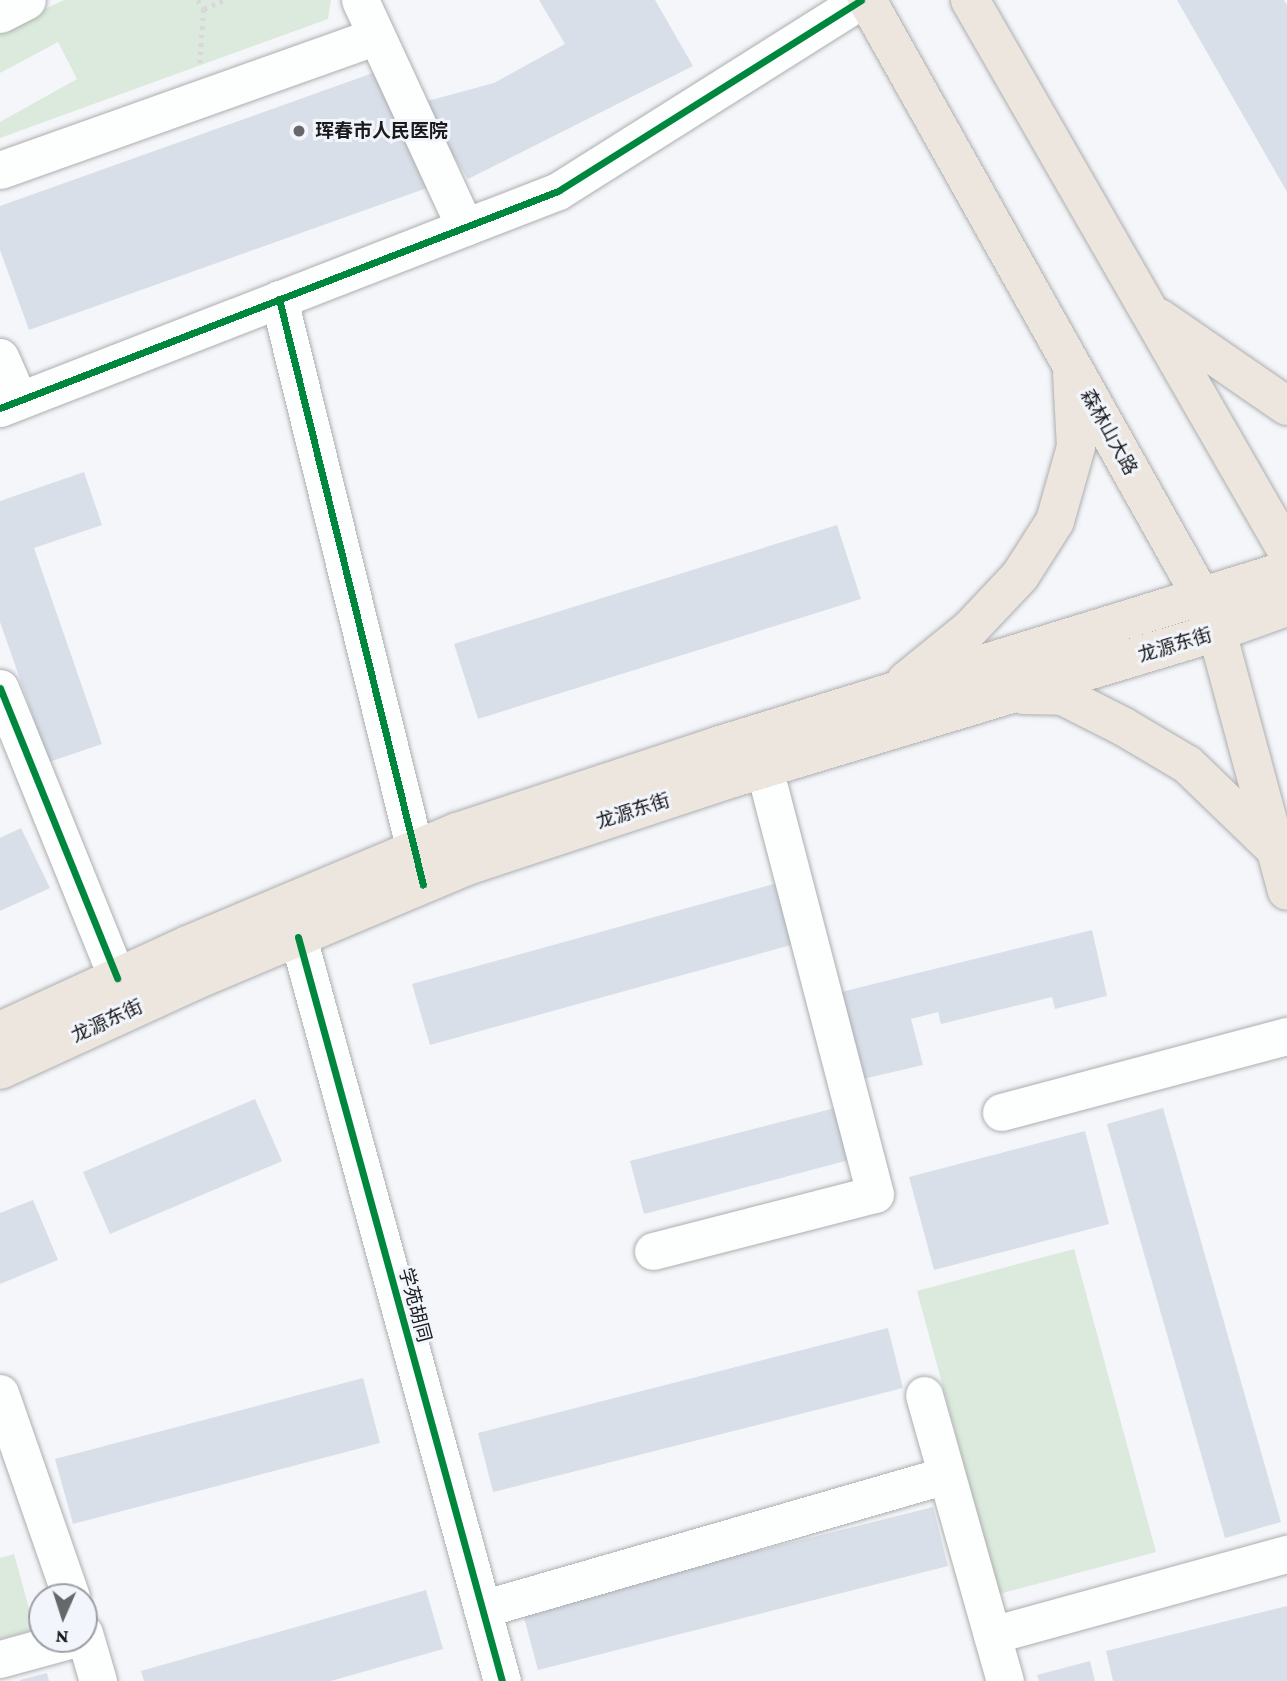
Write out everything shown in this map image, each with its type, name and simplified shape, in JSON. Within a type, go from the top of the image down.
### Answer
[{"type":"main road","name":"森林山大路","points":[[867,0],[1210,615],[1287,891]]},
{"type":"main road","points":[[970,0],[1287,551]]},
{"type":"main road","points":[[1149,311],[1287,406]]},
{"type":"main road","points":[[892,693],[970,628],[1020,576],[1055,521],[1076,447],[1071,365]]},
{"type":"main road","name":"龙源东街","points":[[0,1031],[117,978],[419,868],[470,865],[764,769],[1008,695],[1210,615],[1287,570]]},
{"type":"main road","name":"龙源东街","points":[[0,1070],[298,937],[419,868],[457,832],[720,745],[892,693],[1210,615],[1287,607]]},
{"type":"main road","points":[[1008,695],[1063,696],[1124,727],[1188,765],[1276,851]]},
{"type":"street","points":[[0,14],[27,0]]},
{"type":"street","points":[[360,0],[465,227]]},
{"type":"street","points":[[0,357],[10,404],[558,191],[861,0]]},
{"type":"street","points":[[0,170],[376,37]]},
{"type":"street","points":[[279,299],[419,868]]},
{"type":"street","points":[[0,688],[117,978]]},
{"type":"street","points":[[653,1251],[875,1194],[764,769]]},
{"type":"street","name":"学苑胡同","points":[[298,937],[502,1681]]},
{"type":"street","points":[[1001,1112],[1287,1036]]},
{"type":"street","points":[[0,1393],[66,1583]]},
{"type":"street","points":[[924,1395],[1005,1681]]},
{"type":"street","points":[[482,1609],[946,1475]]},
{"type":"street","points":[[992,1634],[1287,1554]]},
{"type":"street","points":[[0,1659],[28,1651]]},
{"type":"street","points":[[89,1653],[98,1681]]},
{"type":"path","points":[[198,0],[204,9],[201,99]]},
{"type":"path","points":[[204,9],[224,0]]},
{"type":"green space","points":[[64,0],[331,0],[328,19],[0,138],[0,122],[77,79],[58,42],[0,73],[0,30]]},
{"type":"green space","points":[[1074,1249],[1156,1552],[999,1594],[917,1291]]},
{"type":"green space","points":[[14,1554],[28,1605],[28,1632],[0,1639],[0,1558]]},
{"type":"building","points":[[539,0],[655,0],[693,66],[468,179],[420,103],[494,83],[565,44]]},
{"type":"building","points":[[1177,0],[1284,0],[1287,5],[1287,192]]},
{"type":"building","points":[[384,69],[427,188],[29,330],[0,250],[0,206]]},
{"type":"building","points":[[84,472],[102,525],[34,548],[102,744],[49,762],[0,622],[0,501]]},
{"type":"building","points":[[837,525],[861,599],[478,719],[454,644]]},
{"type":"building","points":[[21,828],[50,888],[0,911],[0,838]]},
{"type":"building","points":[[781,882],[798,943],[430,1045],[412,984]]},
{"type":"building","points":[[1092,930],[1107,996],[1055,1009],[1052,997],[941,1024],[938,1012],[911,1019],[923,1065],[863,1079],[841,992]]},
{"type":"building","points":[[255,1099],[282,1161],[110,1234],[83,1172]]},
{"type":"building","points":[[835,1108],[849,1160],[644,1214],[630,1161]]},
{"type":"building","points":[[1163,1108],[1281,1522],[1225,1538],[1107,1124]]},
{"type":"building","points":[[1085,1131],[1109,1224],[934,1270],[909,1177]]},
{"type":"building","points":[[33,1200],[58,1260],[0,1284],[0,1213]]},
{"type":"building","points":[[888,1328],[903,1388],[493,1492],[478,1433]]},
{"type":"building","points":[[363,1378],[380,1443],[73,1524],[55,1459]]},
{"type":"building","points":[[933,1507],[948,1566],[538,1670],[522,1610]]},
{"type":"building","points":[[426,1590],[443,1649],[331,1681],[144,1681],[141,1671]]},
{"type":"building","points":[[1287,1606],[1287,1681],[1113,1681],[1106,1651]]},
{"type":"building","points":[[1090,1661],[1095,1681],[1039,1681],[1037,1675]]},
{"type":"building","points":[[47,1673],[49,1681],[20,1681],[20,1680]]},
{"type":"cycle path","points":[[0,408],[558,191],[861,0]]},
{"type":"cycle path","points":[[279,299],[423,885]]},
{"type":"cycle path","points":[[0,688],[117,978]]},
{"type":"cycle path","points":[[298,937],[502,1681]]},
{"type":"place","name":"珲春市人民医院","points":[[299,131]]}]
